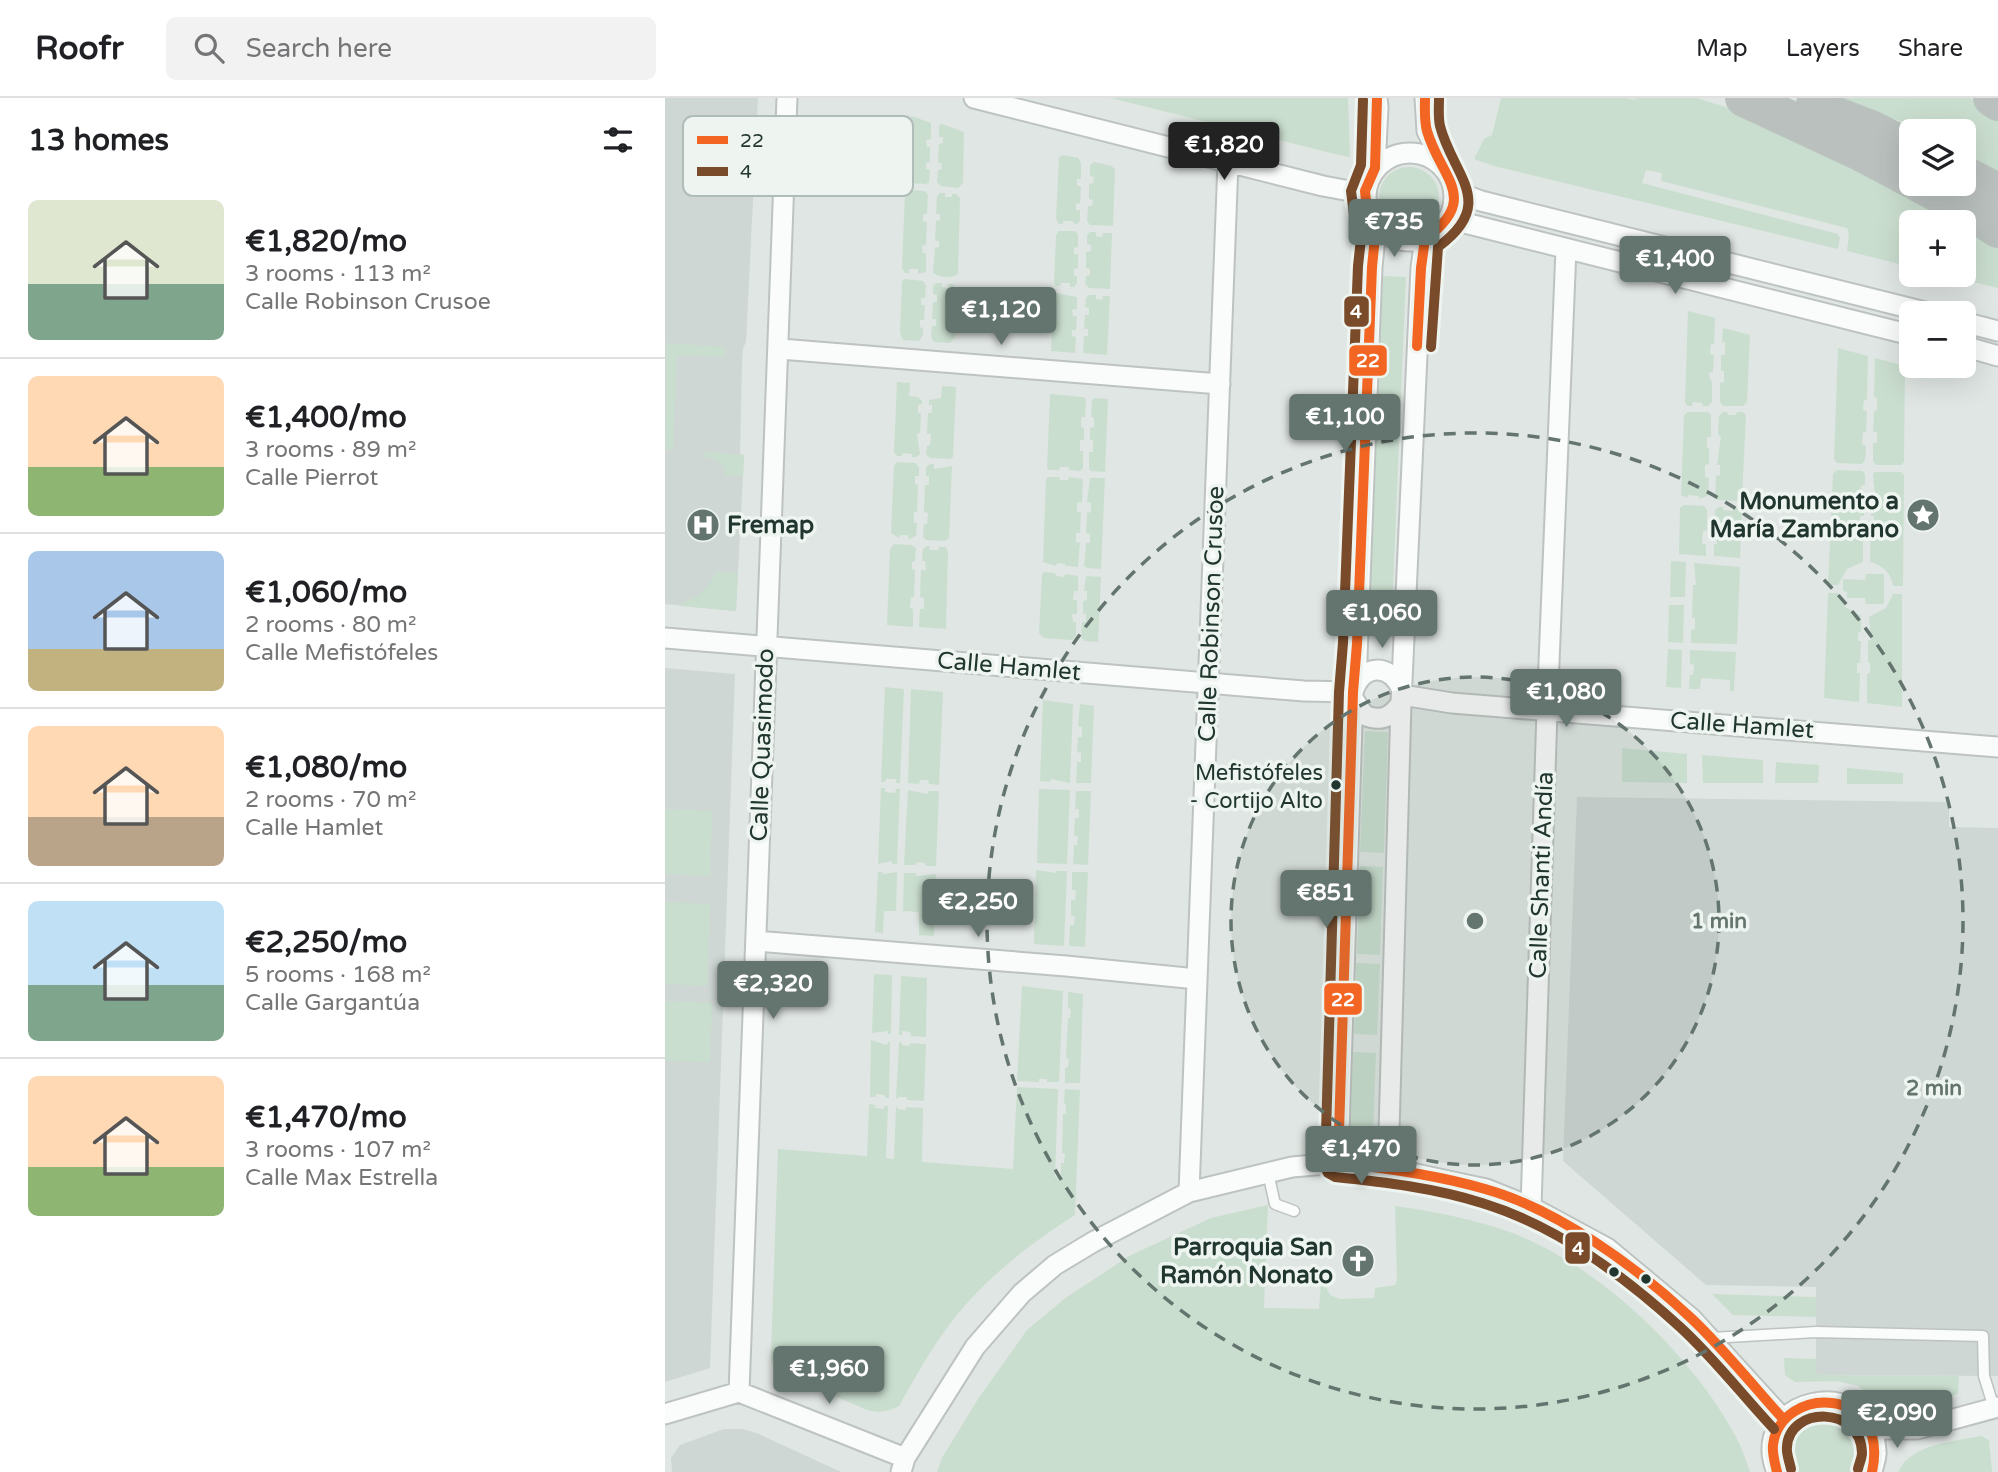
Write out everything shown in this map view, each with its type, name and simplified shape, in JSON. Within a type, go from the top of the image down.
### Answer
[{"type":"highway","points":[[1744,98],[1899,173]]},
{"type":"highway","points":[[1791,98],[1871,129],[1899,143]]},
{"type":"highway","points":[[1992,98],[1998,102]]},
{"type":"highway","points":[[1976,181],[1998,192]]},
{"type":"highway","points":[[1943,196],[1998,229]]},
{"type":"street","name":"Calle Quasimodo","points":[[786,116],[787,98]]},
{"type":"street","points":[[974,98],[1323,186],[1365,191]]},
{"type":"street","points":[[1377,98],[1375,168],[1365,191],[1367,210],[1376,227],[1390,237],[1408,241],[1425,239],[1439,231],[1448,219],[1453,205],[1451,183],[1427,131],[1425,98]]},
{"type":"street","points":[[1375,168],[1393,156],[1414,153],[1434,160],[1451,183],[1481,201],[1899,306]]},
{"type":"street","name":"Calle Robinson Crusoe","points":[[1189,1192],[1228,162]]},
{"type":"street","name":"Calle Quasimodo","points":[[739,1392],[784,196]]},
{"type":"street","points":[[1448,219],[1899,332]]},
{"type":"street","points":[[1338,1163],[1354,692],[1372,267],[1376,227]]},
{"type":"street","points":[[1388,1168],[1401,696],[1421,268],[1425,239]]},
{"type":"street","name":"Calle Shanti Andía","points":[[1531,1207],[1547,711],[1566,249]]},
{"type":"street","points":[[1976,325],[1998,331]]},
{"type":"street","points":[[780,349],[1220,384]]},
{"type":"street","points":[[1976,350],[1998,356]]},
{"type":"street","name":"Calle Hamlet","points":[[665,638],[1304,691],[1354,692]]},
{"type":"street","points":[[1380,670],[1390,673],[1397,680],[1401,696],[1389,716],[1381,719],[1364,715],[1354,692],[1361,676],[1380,670]]},
{"type":"street","name":"Calle Hamlet","points":[[1401,696],[1452,703],[1998,747]]},
{"type":"street","points":[[1976,745],[1998,737]]},
{"type":"street","points":[[756,941],[1197,979]]},
{"type":"street","points":[[665,1414],[739,1392],[903,1465],[975,1347],[1021,1293],[1064,1259],[1189,1192],[1292,1167],[1338,1163],[1388,1168],[1486,1189],[1531,1207],[1607,1248],[1691,1318],[1784,1420]]},
{"type":"street","points":[[1777,1472],[1772,1452],[1774,1439],[1784,1420],[1801,1406],[1816,1401],[1832,1401],[1855,1411],[1871,1429],[1877,1452],[1872,1472]]},
{"type":"street","points":[[1871,1429],[1917,1429],[1996,1408]]},
{"type":"lane","points":[[1268,1173],[1275,1205],[1294,1211]]},
{"type":"lane","points":[[1711,1338],[1816,1332],[1983,1336],[1984,1376],[1996,1408]]},
{"type":"shaded area","points":[[665,98],[758,98],[757,116],[683,116],[683,196],[753,196],[746,342],[742,362],[740,454],[744,455],[736,611],[665,604]]},
{"type":"shaded area","points":[[665,668],[735,674],[710,1368],[665,1382]]},
{"type":"shaded area","points":[[1577,797],[1949,802],[1949,827],[1998,828],[1998,1376],[1816,1375],[1816,1287],[1706,1285],[1563,1161]]},
{"type":"shaded area","points":[[724,1429],[743,1429],[759,1434],[841,1472],[672,1472],[671,1458],[680,1445]]},
{"type":"green space","points":[[1111,98],[1348,98],[1350,157],[1339,155]]},
{"type":"green space","points":[[1501,98],[1626,98],[1640,101],[1633,98],[1697,98],[1725,107],[1883,179],[1899,188],[1899,196],[1912,196],[1936,210],[1899,210],[1899,264],[1847,251],[1847,228],[1661,181],[1662,173],[1646,170],[1642,183],[1838,234],[1838,249],[1474,159],[1484,139],[1492,135]]},
{"type":"green space","points":[[1834,98],[1970,98],[1998,114],[1998,174],[1976,162],[1976,119],[1899,121]]},
{"type":"green space","points":[[913,116],[931,123],[931,139],[926,140],[927,147],[930,147],[930,162],[926,163],[926,169],[930,170],[929,182],[913,183]]},
{"type":"green space","points":[[939,125],[964,132],[963,183],[958,188],[941,186],[937,182],[938,170],[942,169],[941,163],[938,163],[939,144],[943,143],[943,137],[939,137]]},
{"type":"green space","points":[[1063,155],[1078,158],[1081,163],[1081,179],[1077,179],[1077,186],[1081,186],[1080,203],[1076,204],[1076,210],[1080,210],[1080,221],[1077,224],[1063,221],[1063,224],[1059,224],[1056,219],[1059,157]]},
{"type":"green space","points":[[1094,162],[1112,166],[1115,170],[1113,226],[1090,225],[1087,221],[1088,206],[1092,206],[1093,200],[1089,199],[1089,184],[1093,183],[1094,177],[1090,176],[1090,165]]},
{"type":"green space","points":[[1409,167],[1426,172],[1434,180],[1439,197],[1434,214],[1426,222],[1409,227],[1392,222],[1384,214],[1379,197],[1384,180],[1392,172]]},
{"type":"green space","points":[[913,190],[925,191],[928,195],[927,214],[923,215],[923,221],[927,222],[926,245],[922,246],[923,253],[926,253],[926,272],[918,274],[918,269],[909,269],[909,273],[905,273],[902,268],[905,196],[913,196]]},
{"type":"green space","points":[[945,193],[945,197],[956,194],[960,198],[958,274],[949,277],[933,273],[935,248],[939,247],[939,241],[935,241],[936,221],[940,220],[940,214],[936,214],[937,196]]},
{"type":"green space","points":[[1059,231],[1075,231],[1078,234],[1078,247],[1074,248],[1074,254],[1078,254],[1078,268],[1074,269],[1077,283],[1074,287],[1070,287],[1070,283],[1056,286],[1054,283],[1056,235]]},
{"type":"green space","points":[[1096,232],[1096,236],[1102,237],[1103,233],[1112,233],[1110,289],[1089,288],[1085,284],[1086,276],[1090,275],[1090,269],[1086,268],[1086,252],[1091,251],[1091,245],[1087,244],[1087,235]]},
{"type":"green space","points":[[1976,233],[1998,247],[1998,288],[1976,283]]},
{"type":"green space","points":[[1383,276],[1406,277],[1391,635],[1368,633]]},
{"type":"green space","points":[[902,281],[923,281],[926,285],[925,298],[921,298],[921,305],[925,305],[924,320],[920,320],[923,335],[919,341],[903,340],[900,333]]},
{"type":"green space","points":[[942,283],[942,287],[948,288],[949,284],[953,284],[957,290],[955,338],[950,343],[934,342],[931,337],[932,326],[936,326],[936,319],[932,319],[933,302],[937,302],[937,295],[933,294],[933,286]]},
{"type":"green space","points":[[1056,293],[1077,297],[1077,309],[1072,310],[1073,316],[1077,316],[1076,330],[1072,330],[1072,336],[1076,337],[1075,353],[1051,351],[1053,297]]},
{"type":"green space","points":[[1089,295],[1096,295],[1096,299],[1102,300],[1103,296],[1110,296],[1107,355],[1083,353],[1084,336],[1088,336],[1088,329],[1084,329],[1085,315],[1089,315],[1089,308],[1085,307]]},
{"type":"green space","points":[[1688,311],[1715,318],[1714,344],[1711,344],[1710,354],[1714,355],[1713,372],[1709,373],[1712,381],[1712,402],[1708,406],[1693,402],[1692,406],[1687,406],[1685,402]]},
{"type":"green space","points":[[1723,328],[1750,335],[1747,402],[1743,406],[1723,406],[1720,402],[1720,383],[1724,382],[1724,371],[1721,371],[1721,355],[1725,355]]},
{"type":"green space","points":[[667,343],[726,347],[725,357],[677,355],[673,450],[665,449]]},
{"type":"green space","points":[[1838,348],[1868,356],[1867,400],[1864,400],[1863,410],[1867,411],[1866,432],[1863,432],[1862,444],[1866,446],[1862,464],[1837,463],[1834,459]]},
{"type":"green space","points":[[1875,358],[1899,364],[1899,378],[1905,378],[1904,462],[1901,465],[1876,465],[1873,461],[1873,443],[1877,443],[1877,432],[1873,432],[1874,411],[1877,410],[1877,398],[1874,397]]},
{"type":"green space","points":[[897,382],[910,383],[909,396],[918,397],[922,401],[922,404],[918,405],[918,413],[921,413],[920,433],[917,434],[920,454],[916,457],[903,453],[902,456],[897,456],[894,452]]},
{"type":"green space","points":[[942,386],[956,387],[953,457],[950,459],[930,458],[926,454],[931,434],[927,434],[928,413],[932,413],[929,400],[941,398]]},
{"type":"green space","points":[[1050,394],[1086,399],[1085,417],[1081,417],[1084,440],[1080,440],[1083,468],[1080,471],[1069,470],[1069,467],[1060,467],[1059,470],[1047,468]]},
{"type":"green space","points":[[1094,398],[1108,399],[1105,472],[1089,469],[1089,452],[1093,452],[1090,428],[1094,427],[1094,418],[1091,417]]},
{"type":"green space","points":[[1688,412],[1708,412],[1711,415],[1711,437],[1707,437],[1709,464],[1705,465],[1705,477],[1709,478],[1708,496],[1699,499],[1699,496],[1688,495],[1687,498],[1681,495],[1684,415]]},
{"type":"green space","points":[[1723,412],[1736,415],[1737,412],[1743,412],[1746,415],[1740,501],[1718,500],[1715,497],[1716,476],[1720,475],[1720,465],[1717,465],[1721,436],[1718,435],[1719,416]]},
{"type":"green space","points":[[705,452],[744,455],[743,477],[725,475],[721,465],[716,460],[705,457]]},
{"type":"green space","points":[[897,462],[915,463],[919,467],[919,476],[915,476],[915,484],[918,485],[917,512],[914,512],[916,536],[909,539],[908,535],[900,535],[899,538],[891,533],[894,466]]},
{"type":"green space","points":[[934,464],[934,469],[952,466],[949,538],[945,541],[926,540],[923,537],[928,513],[924,512],[925,485],[929,485],[926,467]]},
{"type":"green space","points":[[1837,470],[1862,471],[1865,474],[1865,485],[1861,486],[1864,516],[1860,516],[1863,562],[1847,569],[1838,585],[1828,585],[1833,474]]},
{"type":"green space","points":[[1875,472],[1901,472],[1904,475],[1903,586],[1893,586],[1886,570],[1870,562]]},
{"type":"green space","points":[[1048,477],[1059,477],[1060,480],[1068,480],[1069,477],[1083,479],[1082,502],[1077,503],[1077,512],[1081,512],[1080,533],[1076,533],[1076,542],[1080,543],[1078,567],[1057,563],[1056,566],[1043,562]]},
{"type":"green space","points":[[1090,478],[1105,478],[1101,569],[1084,566],[1086,543],[1090,543],[1090,534],[1086,533],[1087,513],[1091,512],[1091,503],[1087,502]]},
{"type":"green space","points":[[1684,505],[1704,506],[1707,510],[1707,530],[1703,531],[1702,544],[1706,544],[1706,556],[1679,554],[1680,508]]},
{"type":"green space","points":[[1719,507],[1733,511],[1733,508],[1739,508],[1742,511],[1740,558],[1714,556],[1714,544],[1717,544],[1715,510]]},
{"type":"green space","points":[[894,544],[912,545],[916,548],[915,561],[912,562],[912,569],[915,570],[914,597],[911,597],[910,608],[913,609],[913,627],[887,625],[890,549]]},
{"type":"green space","points":[[930,546],[929,550],[946,547],[948,552],[946,629],[919,627],[920,609],[924,609],[924,598],[920,597],[921,570],[926,570],[925,561],[922,561],[923,549]]},
{"type":"green space","points":[[1671,561],[1686,562],[1685,597],[1670,597]]},
{"type":"green space","points":[[1694,563],[1740,567],[1737,644],[1691,643],[1691,630],[1695,629],[1695,618],[1692,618],[1693,585],[1696,585]]},
{"type":"green space","points":[[716,572],[738,573],[736,611],[680,606],[703,592]]},
{"type":"green space","points":[[1044,572],[1064,577],[1065,574],[1078,576],[1078,591],[1074,591],[1073,600],[1077,600],[1077,614],[1072,614],[1073,622],[1076,622],[1076,636],[1072,640],[1044,638],[1039,633]]},
{"type":"green space","points":[[1866,574],[1884,574],[1884,604],[1866,604],[1865,598],[1847,598],[1847,592],[1843,591],[1843,579],[1865,580]]},
{"type":"green space","points":[[1086,576],[1101,577],[1098,642],[1085,641],[1081,637],[1082,622],[1086,622],[1083,601],[1087,600],[1087,591],[1084,591]]},
{"type":"green space","points":[[1828,593],[1838,593],[1845,607],[1861,616],[1861,632],[1858,633],[1858,641],[1861,641],[1860,663],[1857,663],[1857,673],[1860,673],[1859,702],[1824,698]]},
{"type":"green space","points":[[1893,594],[1902,594],[1902,707],[1867,703],[1867,674],[1870,673],[1868,641],[1871,640],[1869,617],[1886,608]]},
{"type":"green space","points":[[1669,605],[1684,605],[1683,643],[1668,642]]},
{"type":"green space","points":[[1668,649],[1682,650],[1681,688],[1666,687]]},
{"type":"green space","points":[[1690,650],[1736,652],[1734,691],[1730,691],[1730,680],[1701,678],[1700,689],[1689,689],[1694,665],[1690,664]]},
{"type":"green space","points":[[885,687],[904,689],[900,783],[896,783],[896,779],[881,782]]},
{"type":"green space","points":[[911,689],[943,692],[939,785],[929,784],[928,780],[920,780],[919,784],[908,783]]},
{"type":"green space","points":[[1043,700],[1073,704],[1070,783],[1051,779],[1050,782],[1040,781]]},
{"type":"green space","points":[[1080,704],[1094,706],[1091,783],[1076,783],[1077,762],[1081,762],[1081,753],[1077,752],[1078,737],[1082,737],[1082,727],[1078,726]]},
{"type":"green space","points":[[1365,731],[1388,732],[1384,853],[1360,852]]},
{"type":"green space","points":[[1622,748],[1687,754],[1687,783],[1622,782]]},
{"type":"green space","points":[[1702,755],[1763,760],[1763,783],[1703,783]]},
{"type":"green space","points":[[1776,762],[1819,765],[1818,783],[1775,783]]},
{"type":"green space","points":[[1847,768],[1903,773],[1903,784],[1847,784]]},
{"type":"green space","points":[[881,788],[885,788],[885,792],[895,793],[896,789],[900,789],[897,864],[892,864],[892,861],[878,864]]},
{"type":"green space","points":[[1039,789],[1070,790],[1067,864],[1037,863]]},
{"type":"green space","points":[[908,790],[928,794],[928,791],[939,791],[936,866],[917,862],[916,865],[904,865]]},
{"type":"green space","points":[[1076,791],[1091,791],[1088,865],[1073,864],[1074,845],[1077,845],[1078,836],[1074,836],[1075,818],[1079,818],[1079,809],[1075,809]]},
{"type":"green space","points":[[665,809],[712,811],[710,876],[665,874]]},
{"type":"green space","points":[[1360,866],[1383,867],[1380,955],[1357,954]]},
{"type":"green space","points":[[1036,870],[1056,873],[1067,871],[1064,946],[1034,944]]},
{"type":"green space","points":[[878,872],[897,872],[896,911],[884,911],[883,933],[875,932]]},
{"type":"green space","points":[[1072,872],[1088,872],[1085,947],[1069,946],[1070,925],[1074,925],[1075,916],[1071,916],[1071,900],[1075,900],[1076,890],[1072,890]]},
{"type":"green space","points":[[904,873],[916,873],[916,876],[936,874],[934,936],[919,935],[919,912],[903,911]]},
{"type":"green space","points":[[665,902],[710,904],[707,986],[665,984]]},
{"type":"green space","points":[[1356,963],[1380,964],[1377,1035],[1354,1034]]},
{"type":"green space","points":[[874,974],[892,975],[891,1034],[888,1034],[888,1031],[872,1033]]},
{"type":"green space","points":[[901,976],[927,978],[926,1037],[911,1036],[910,1032],[902,1031],[902,1035],[899,1035]]},
{"type":"green space","points":[[1022,986],[1063,991],[1059,1082],[1047,1082],[1047,1079],[1039,1079],[1039,1082],[1017,1081]]},
{"type":"green space","points":[[1068,992],[1083,994],[1080,1083],[1065,1083],[1065,1068],[1068,1067],[1069,1059],[1066,1058],[1068,1018],[1071,1009],[1068,1008]]},
{"type":"green space","points":[[665,1001],[712,1003],[710,1062],[665,1061]]},
{"type":"green space","points":[[871,1040],[887,1045],[890,1042],[889,1098],[876,1094],[876,1097],[870,1097]]},
{"type":"green space","points":[[899,1042],[909,1046],[910,1043],[926,1044],[924,1101],[907,1100],[907,1097],[896,1099]]},
{"type":"green space","points":[[1353,1052],[1376,1053],[1373,1135],[1350,1134]]},
{"type":"green space","points":[[1017,1087],[1058,1089],[1055,1177],[1061,1177],[1061,1163],[1064,1163],[1065,1154],[1062,1153],[1063,1114],[1066,1114],[1065,1089],[1080,1090],[1075,1215],[1021,1253],[971,1298],[938,1341],[899,1406],[883,1411],[867,1410],[777,1371],[771,1361],[771,1354],[778,1149],[867,1156],[869,1104],[884,1109],[884,1106],[888,1106],[886,1158],[894,1159],[896,1106],[906,1110],[906,1107],[923,1108],[922,1162],[1013,1169]]},
{"type":"green space","points":[[1268,1205],[1264,1308],[1319,1309],[1321,1283],[1324,1283],[1330,1295],[1340,1299],[1374,1298],[1375,1288],[1395,1285],[1395,1206],[1486,1224],[1548,1249],[1612,1292],[1670,1346],[1717,1406],[1738,1441],[1750,1472],[937,1472],[942,1458],[978,1399],[1027,1330],[1064,1299],[1129,1256],[1211,1218]]},
{"type":"green space","points":[[1712,1294],[1816,1297],[1816,1317],[1733,1315]]},
{"type":"green space","points":[[1784,1358],[1816,1359],[1816,1375],[1959,1376],[1958,1394],[1921,1406],[1899,1408],[1875,1399],[1858,1386],[1837,1381],[1795,1382],[1785,1375]]},
{"type":"green space","points":[[1817,1414],[1840,1418],[1856,1430],[1862,1449],[1857,1472],[1793,1472],[1787,1454],[1790,1437],[1808,1418]]},
{"type":"green space","points":[[1981,1436],[1989,1440],[1992,1472],[1898,1472],[1904,1462],[1923,1449]]},
{"type":"transit line","name":"22","points":[[1377,98],[1375,168],[1365,191],[1367,210],[1376,227],[1353,692],[1338,1163],[1467,1184],[1512,1198],[1568,1225],[1621,1260],[1670,1299],[1715,1342],[1784,1420]]},
{"type":"transit line","name":"22","points":[[1417,346],[1425,239],[1442,225],[1451,212],[1454,199],[1447,175],[1427,131],[1425,98]]},
{"type":"transit line","name":"4","points":[[1431,347],[1438,247],[1456,231],[1465,217],[1468,203],[1461,175],[1440,126],[1439,98]]},
{"type":"transit line","name":"4","points":[[1363,100],[1361,165],[1351,191],[1354,214],[1362,230],[1358,266],[1339,692],[1325,1167],[1328,1173],[1335,1177],[1391,1183],[1482,1203],[1510,1213],[1563,1239],[1636,1289],[1680,1327],[1717,1364],[1774,1429]]},
{"type":"transit line","name":"22","points":[[1777,1472],[1773,1445],[1780,1425],[1794,1412],[1812,1404],[1832,1403],[1851,1409],[1866,1422],[1873,1443],[1872,1472]]},
{"type":"transit line","name":"4","points":[[1791,1469],[1787,1450],[1791,1434],[1799,1424],[1811,1418],[1825,1417],[1838,1419],[1850,1426],[1859,1437],[1862,1453],[1858,1469]]},
{"type":"place","name":"Monumento a María Zambrano","points":[[1923,515]]},
{"type":"place","name":"Fremap","points":[[703,525]]},
{"type":"place","name":"Mefistófeles - Cortijo Alto","points":[[1336,785]]},
{"type":"place","name":"Parroquia San Ramón Nonato","points":[[1358,1261]]}]
